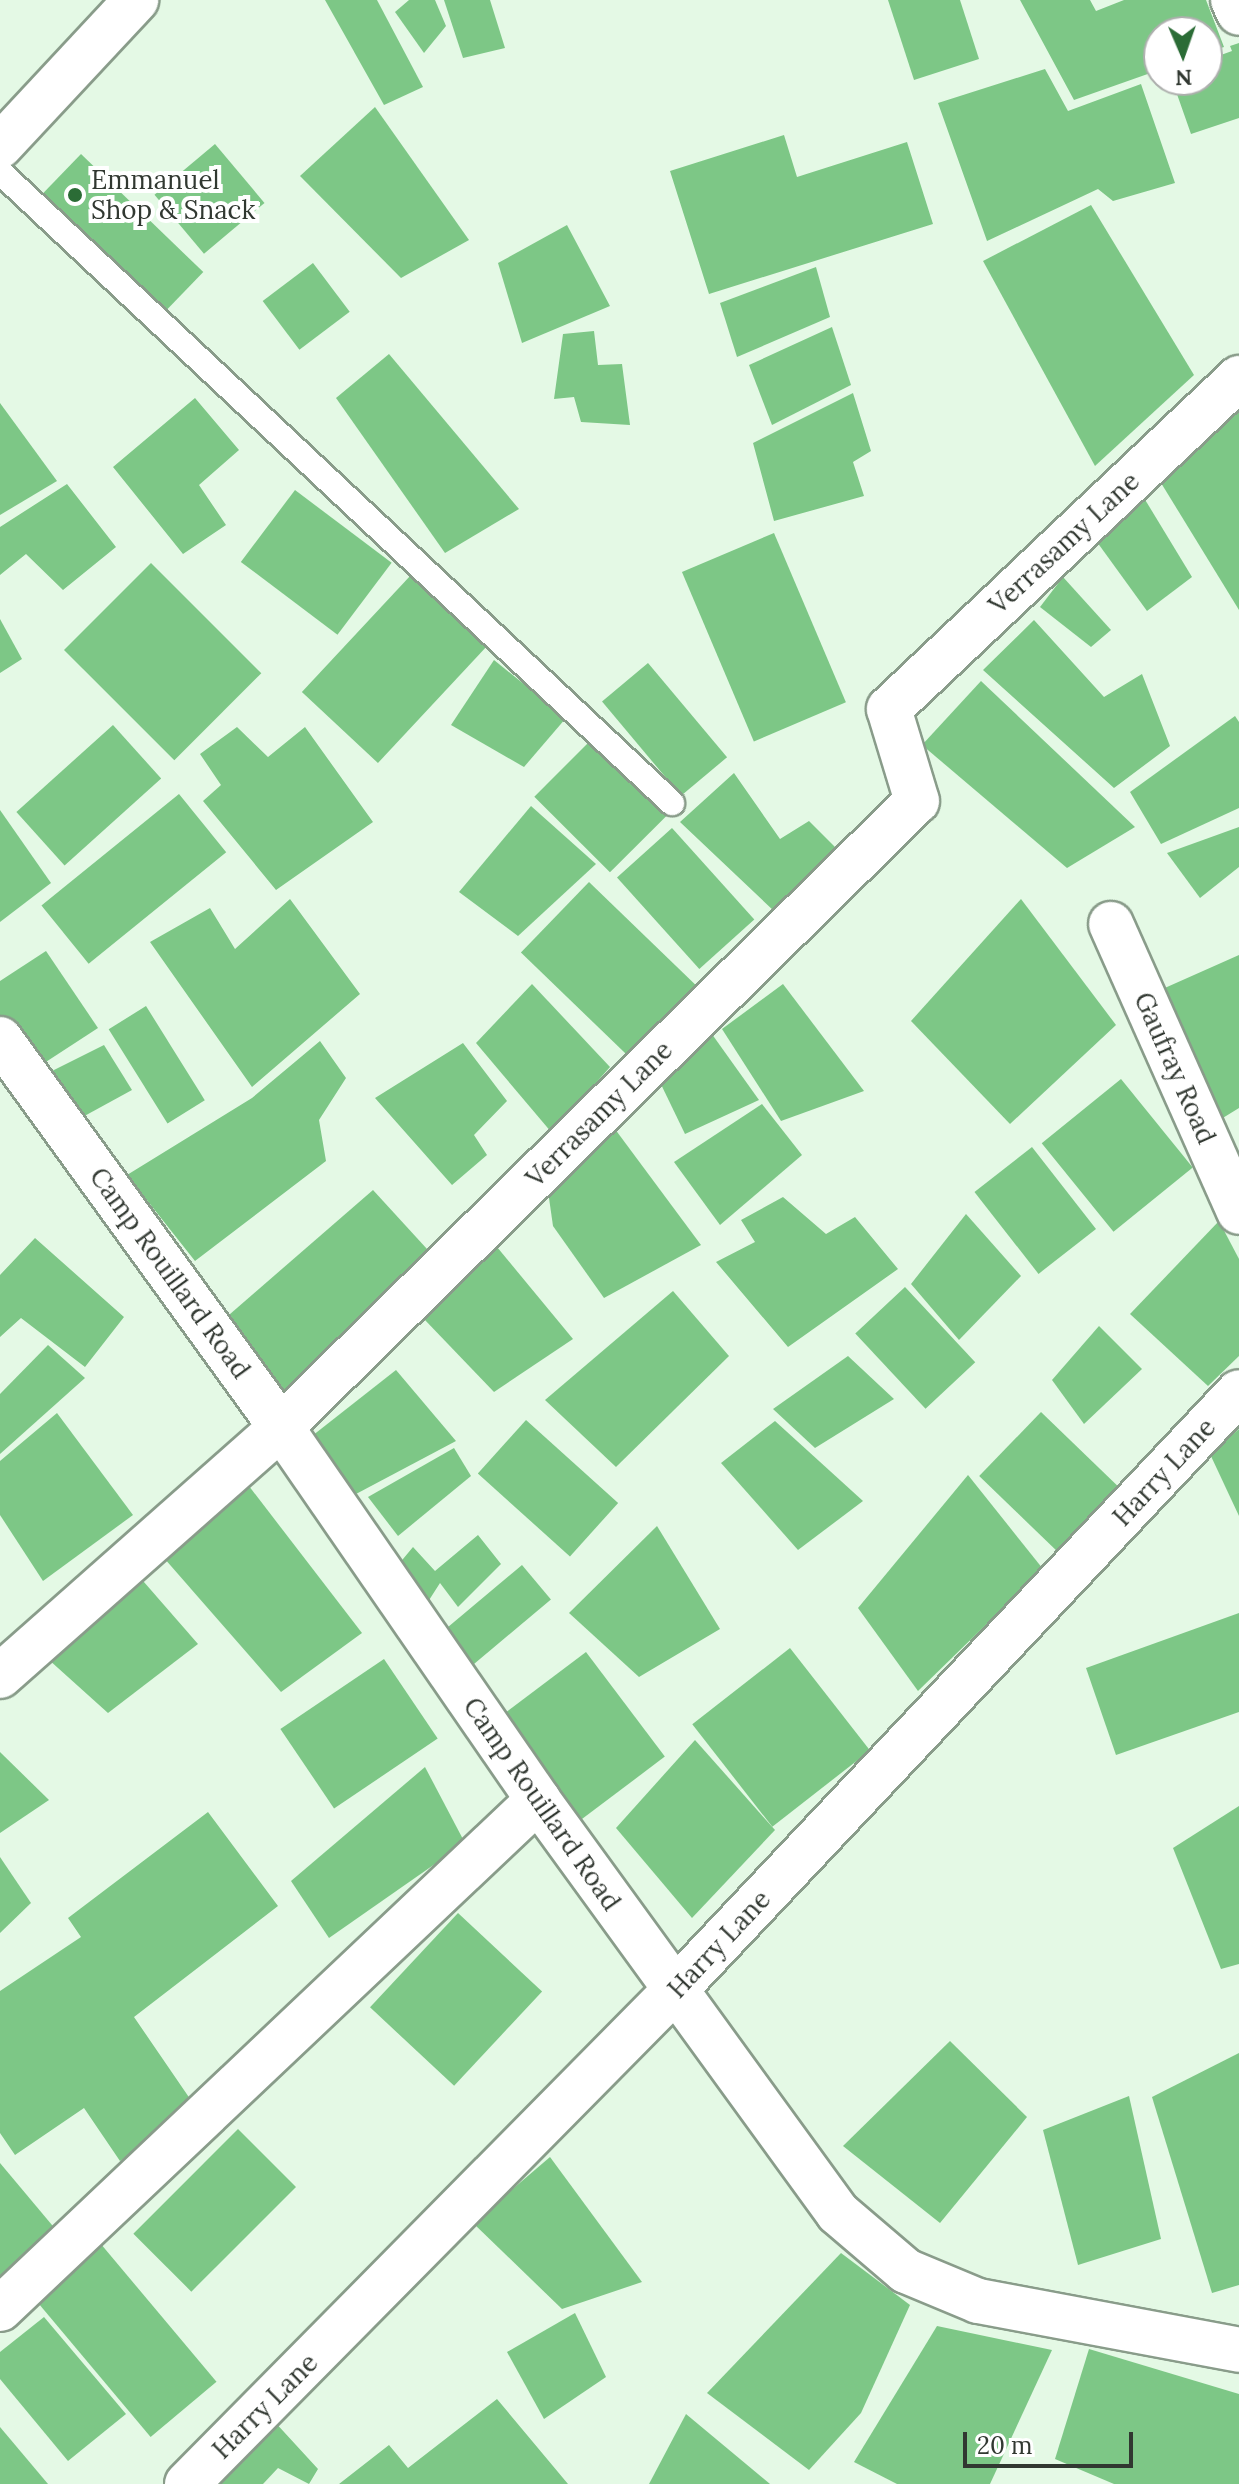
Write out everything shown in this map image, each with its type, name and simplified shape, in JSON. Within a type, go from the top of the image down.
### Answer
[{"type":"street","points":[[0,146],[136,0]]},
{"type":"street","points":[[1233,0],[1239,13]]},
{"type":"street","name":"Verrasamy Lane","points":[[0,1676],[281,1427],[917,801],[889,709],[1239,378]]},
{"type":"street","name":"Gaufray Road","points":[[1111,924],[1239,1212]]},
{"type":"street","name":"Camp Rouillard Road","points":[[0,1039],[281,1427],[674,1991],[838,2213],[906,2271],[978,2301],[1239,2350]]},
{"type":"street","name":"Harry Lane","points":[[187,2484],[674,1991],[1239,1392]]},
{"type":"street","points":[[0,2309],[538,1800]]},
{"type":"lane","points":[[0,172],[672,803]]},
{"type":"building","points":[[325,0],[377,0],[423,87],[384,105]]},
{"type":"building","points":[[409,0],[435,0],[446,26],[424,53],[395,12]]},
{"type":"building","points":[[444,0],[490,0],[505,48],[463,58]]},
{"type":"building","points":[[888,0],[960,0],[979,59],[914,80]]},
{"type":"building","points":[[1020,0],[1090,0],[1096,11],[1124,0],[1206,0],[1212,16],[1143,16],[1143,76],[1074,100]]},
{"type":"building","points":[[1239,43],[1239,118],[1191,134],[1178,96],[1223,96],[1223,54],[1232,51],[1230,46]]},
{"type":"building","points":[[1045,69],[1068,111],[1141,84],[1175,183],[1113,201],[1098,189],[987,241],[938,103]]},
{"type":"building","points":[[375,107],[469,240],[401,278],[300,176]]},
{"type":"building","points":[[784,135],[797,177],[907,142],[933,224],[709,294],[670,171]]},
{"type":"building","points":[[215,144],[264,203],[204,254],[154,195]]},
{"type":"building","points":[[81,154],[203,272],[164,313],[41,195]]},
{"type":"building","points":[[1091,205],[1194,375],[1095,466],[983,261]]},
{"type":"building","points":[[567,225],[610,306],[522,343],[498,263]]},
{"type":"building","points":[[313,263],[350,312],[299,350],[263,301]]},
{"type":"building","points":[[816,267],[830,317],[737,357],[720,303]]},
{"type":"building","points":[[832,327],[851,385],[772,425],[749,365]]},
{"type":"building","points":[[594,331],[598,365],[622,364],[630,425],[581,422],[574,397],[554,399],[563,334]]},
{"type":"building","points":[[389,354],[519,509],[445,553],[336,398]]},
{"type":"building","points":[[853,393],[871,451],[853,462],[864,496],[774,521],[753,443]]},
{"type":"building","points":[[1239,396],[1239,610],[1158,478]]},
{"type":"building","points":[[195,398],[239,450],[199,485],[226,525],[183,554],[113,467]]},
{"type":"building","points":[[0,403],[57,481],[0,515]]},
{"type":"building","points":[[67,484],[116,547],[63,590],[26,554],[0,575],[0,527]]},
{"type":"building","points":[[295,490],[392,563],[337,635],[241,562]]},
{"type":"building","points":[[1141,493],[1192,577],[1147,611],[1097,542]]},
{"type":"building","points":[[774,533],[846,702],[754,741],[682,572]]},
{"type":"building","points":[[151,563],[261,673],[174,760],[64,650]]},
{"type":"building","points":[[411,575],[487,646],[378,763],[302,692]]},
{"type":"building","points":[[1063,577],[1111,630],[1091,647],[1040,607]]},
{"type":"building","points":[[0,619],[22,659],[0,673]]},
{"type":"building","points":[[1034,620],[1104,697],[1142,674],[1170,746],[1114,788],[983,670]]},
{"type":"building","points":[[494,660],[566,718],[524,767],[451,725]]},
{"type":"building","points":[[648,663],[727,757],[681,796],[602,702]]},
{"type":"building","points":[[981,681],[1135,827],[1067,868],[922,745]]},
{"type":"building","points":[[1235,716],[1239,722],[1239,808],[1161,844],[1130,792]]},
{"type":"building","points":[[113,725],[161,779],[65,865],[16,812]]},
{"type":"building","points":[[237,727],[268,757],[305,727],[373,822],[276,890],[203,801],[221,785],[200,754]]},
{"type":"building","points":[[593,738],[669,814],[610,872],[534,797]]},
{"type":"building","points":[[734,773],[780,839],[809,821],[846,858],[775,912],[680,822]]},
{"type":"building","points":[[179,794],[226,852],[89,964],[41,905]]},
{"type":"building","points":[[531,806],[596,864],[518,936],[459,892]]},
{"type":"building","points":[[0,810],[51,883],[0,922]]},
{"type":"building","points":[[1239,827],[1239,867],[1200,898],[1167,853]]},
{"type":"building","points":[[672,828],[754,919],[699,969],[617,878]]},
{"type":"building","points":[[589,882],[699,988],[631,1059],[521,952]]},
{"type":"building","points":[[290,899],[360,994],[252,1087],[150,942],[210,908],[235,949]]},
{"type":"building","points":[[1021,899],[1116,1025],[1010,1124],[911,1021]]},
{"type":"building","points":[[46,951],[98,1028],[32,1071],[0,1028],[0,981]]},
{"type":"building","points":[[1239,955],[1239,1108],[1213,1124],[1158,991]]},
{"type":"building","points":[[532,984],[610,1067],[552,1133],[476,1043]]},
{"type":"building","points":[[783,984],[864,1091],[781,1121],[722,1029]]},
{"type":"building","points":[[146,1006],[205,1100],[168,1123],[109,1029]]},
{"type":"building","points":[[709,1030],[759,1100],[685,1134],[656,1074]]},
{"type":"building","points":[[320,1041],[346,1078],[319,1120],[326,1161],[195,1261],[127,1175],[252,1098]]},
{"type":"building","points":[[463,1043],[507,1101],[474,1135],[487,1155],[452,1185],[375,1098]]},
{"type":"building","points":[[104,1045],[132,1090],[68,1125],[36,1079]]},
{"type":"building","points":[[1121,1079],[1193,1168],[1113,1232],[1042,1143]]},
{"type":"building","points":[[762,1104],[802,1155],[720,1225],[674,1162]]},
{"type":"building","points":[[609,1121],[701,1245],[604,1298],[553,1226],[547,1184]]},
{"type":"building","points":[[1032,1147],[1096,1229],[1039,1274],[974,1192]]},
{"type":"building","points":[[373,1190],[438,1261],[286,1407],[222,1321]]},
{"type":"building","points":[[783,1197],[826,1234],[855,1217],[898,1269],[788,1347],[716,1262],[755,1242],[741,1220]]},
{"type":"building","points":[[966,1214],[1021,1276],[959,1340],[911,1284]]},
{"type":"building","points":[[1219,1221],[1239,1259],[1239,1356],[1208,1386],[1130,1314]]},
{"type":"building","points":[[35,1238],[124,1317],[85,1367],[21,1318],[0,1337],[0,1275]]},
{"type":"building","points":[[497,1247],[573,1339],[494,1392],[424,1319]]},
{"type":"building","points":[[905,1287],[975,1362],[926,1409],[855,1333]]},
{"type":"building","points":[[673,1291],[729,1356],[616,1467],[545,1400]]},
{"type":"building","points":[[1099,1326],[1142,1369],[1084,1424],[1052,1380]]},
{"type":"building","points":[[48,1345],[85,1378],[0,1454],[0,1394]]},
{"type":"building","points":[[848,1356],[894,1399],[815,1448],[773,1409]]},
{"type":"building","points":[[396,1370],[456,1441],[356,1494],[312,1436]]},
{"type":"building","points":[[1041,1412],[1122,1490],[1060,1554],[979,1476]]},
{"type":"building","points":[[57,1413],[133,1515],[43,1581],[0,1515],[0,1461]]},
{"type":"building","points":[[526,1420],[618,1503],[570,1556],[478,1474]]},
{"type":"building","points":[[775,1421],[863,1501],[798,1550],[721,1463]]},
{"type":"building","points":[[1239,1429],[1239,1516],[1210,1454]]},
{"type":"building","points":[[454,1448],[471,1476],[398,1536],[368,1497]]},
{"type":"building","points":[[968,1475],[1043,1569],[918,1691],[858,1608]]},
{"type":"building","points":[[242,1477],[362,1633],[281,1692],[157,1550]]},
{"type":"building","points":[[657,1526],[720,1629],[639,1677],[569,1613]]},
{"type":"building","points":[[478,1535],[501,1564],[458,1607],[440,1583],[424,1608],[393,1571],[413,1547],[435,1571]]},
{"type":"building","points":[[522,1565],[551,1599],[464,1673],[435,1638]]},
{"type":"building","points":[[130,1566],[198,1644],[108,1713],[38,1650]]},
{"type":"building","points":[[1239,1613],[1239,1712],[1116,1755],[1086,1668]]},
{"type":"building","points":[[790,1648],[870,1750],[772,1827],[692,1724]]},
{"type":"building","points":[[586,1652],[665,1757],[577,1823],[498,1718]]},
{"type":"building","points":[[384,1659],[438,1739],[334,1808],[280,1729]]},
{"type":"building","points":[[695,1740],[775,1830],[692,1918],[616,1828]]},
{"type":"building","points":[[0,1752],[49,1800],[0,1833]]},
{"type":"building","points":[[425,1767],[465,1843],[329,1938],[291,1881]]},
{"type":"building","points":[[1239,1806],[1239,1964],[1221,1969],[1173,1848]]},
{"type":"building","points":[[208,1812],[278,1906],[134,2017],[197,2109],[120,2161],[84,2108],[15,2155],[0,2133],[0,1991],[81,1937],[68,1918]]},
{"type":"building","points":[[0,1857],[31,1903],[0,1933]]},
{"type":"building","points":[[458,1913],[542,1991],[454,2086],[370,2007]]},
{"type":"building","points":[[950,2041],[1027,2117],[940,2223],[843,2146]]},
{"type":"building","points":[[1239,2053],[1239,2285],[1212,2293],[1152,2097]]},
{"type":"building","points":[[1129,2096],[1161,2239],[1078,2265],[1043,2130]]},
{"type":"building","points":[[238,2129],[296,2187],[191,2292],[133,2234]]},
{"type":"building","points":[[550,2157],[642,2282],[562,2309],[473,2223]]},
{"type":"building","points":[[0,2163],[57,2231],[0,2277]]},
{"type":"building","points":[[95,2237],[216,2382],[151,2437],[29,2292]]},
{"type":"building","points":[[841,2253],[910,2305],[861,2413],[809,2470],[707,2393]]},
{"type":"building","points":[[575,2313],[606,2377],[544,2419],[507,2352]]},
{"type":"building","points":[[44,2317],[126,2414],[68,2461],[0,2379],[0,2352]]},
{"type":"building","points":[[937,2326],[1052,2350],[990,2484],[897,2484],[854,2462]]},
{"type":"building","points":[[1089,2349],[1239,2394],[1239,2484],[1114,2484],[1055,2459]]},
{"type":"building","points":[[497,2399],[568,2484],[339,2484],[389,2445],[408,2468]]},
{"type":"building","points":[[686,2414],[770,2484],[649,2484]]},
{"type":"building","points":[[273,2420],[318,2469],[309,2484],[278,2468],[263,2484],[218,2484]]},
{"type":"building","points":[[0,2427],[48,2484],[0,2484]]},
{"type":"place","name":"Emmanuel Shop & Snack","points":[[75,195]]}]
